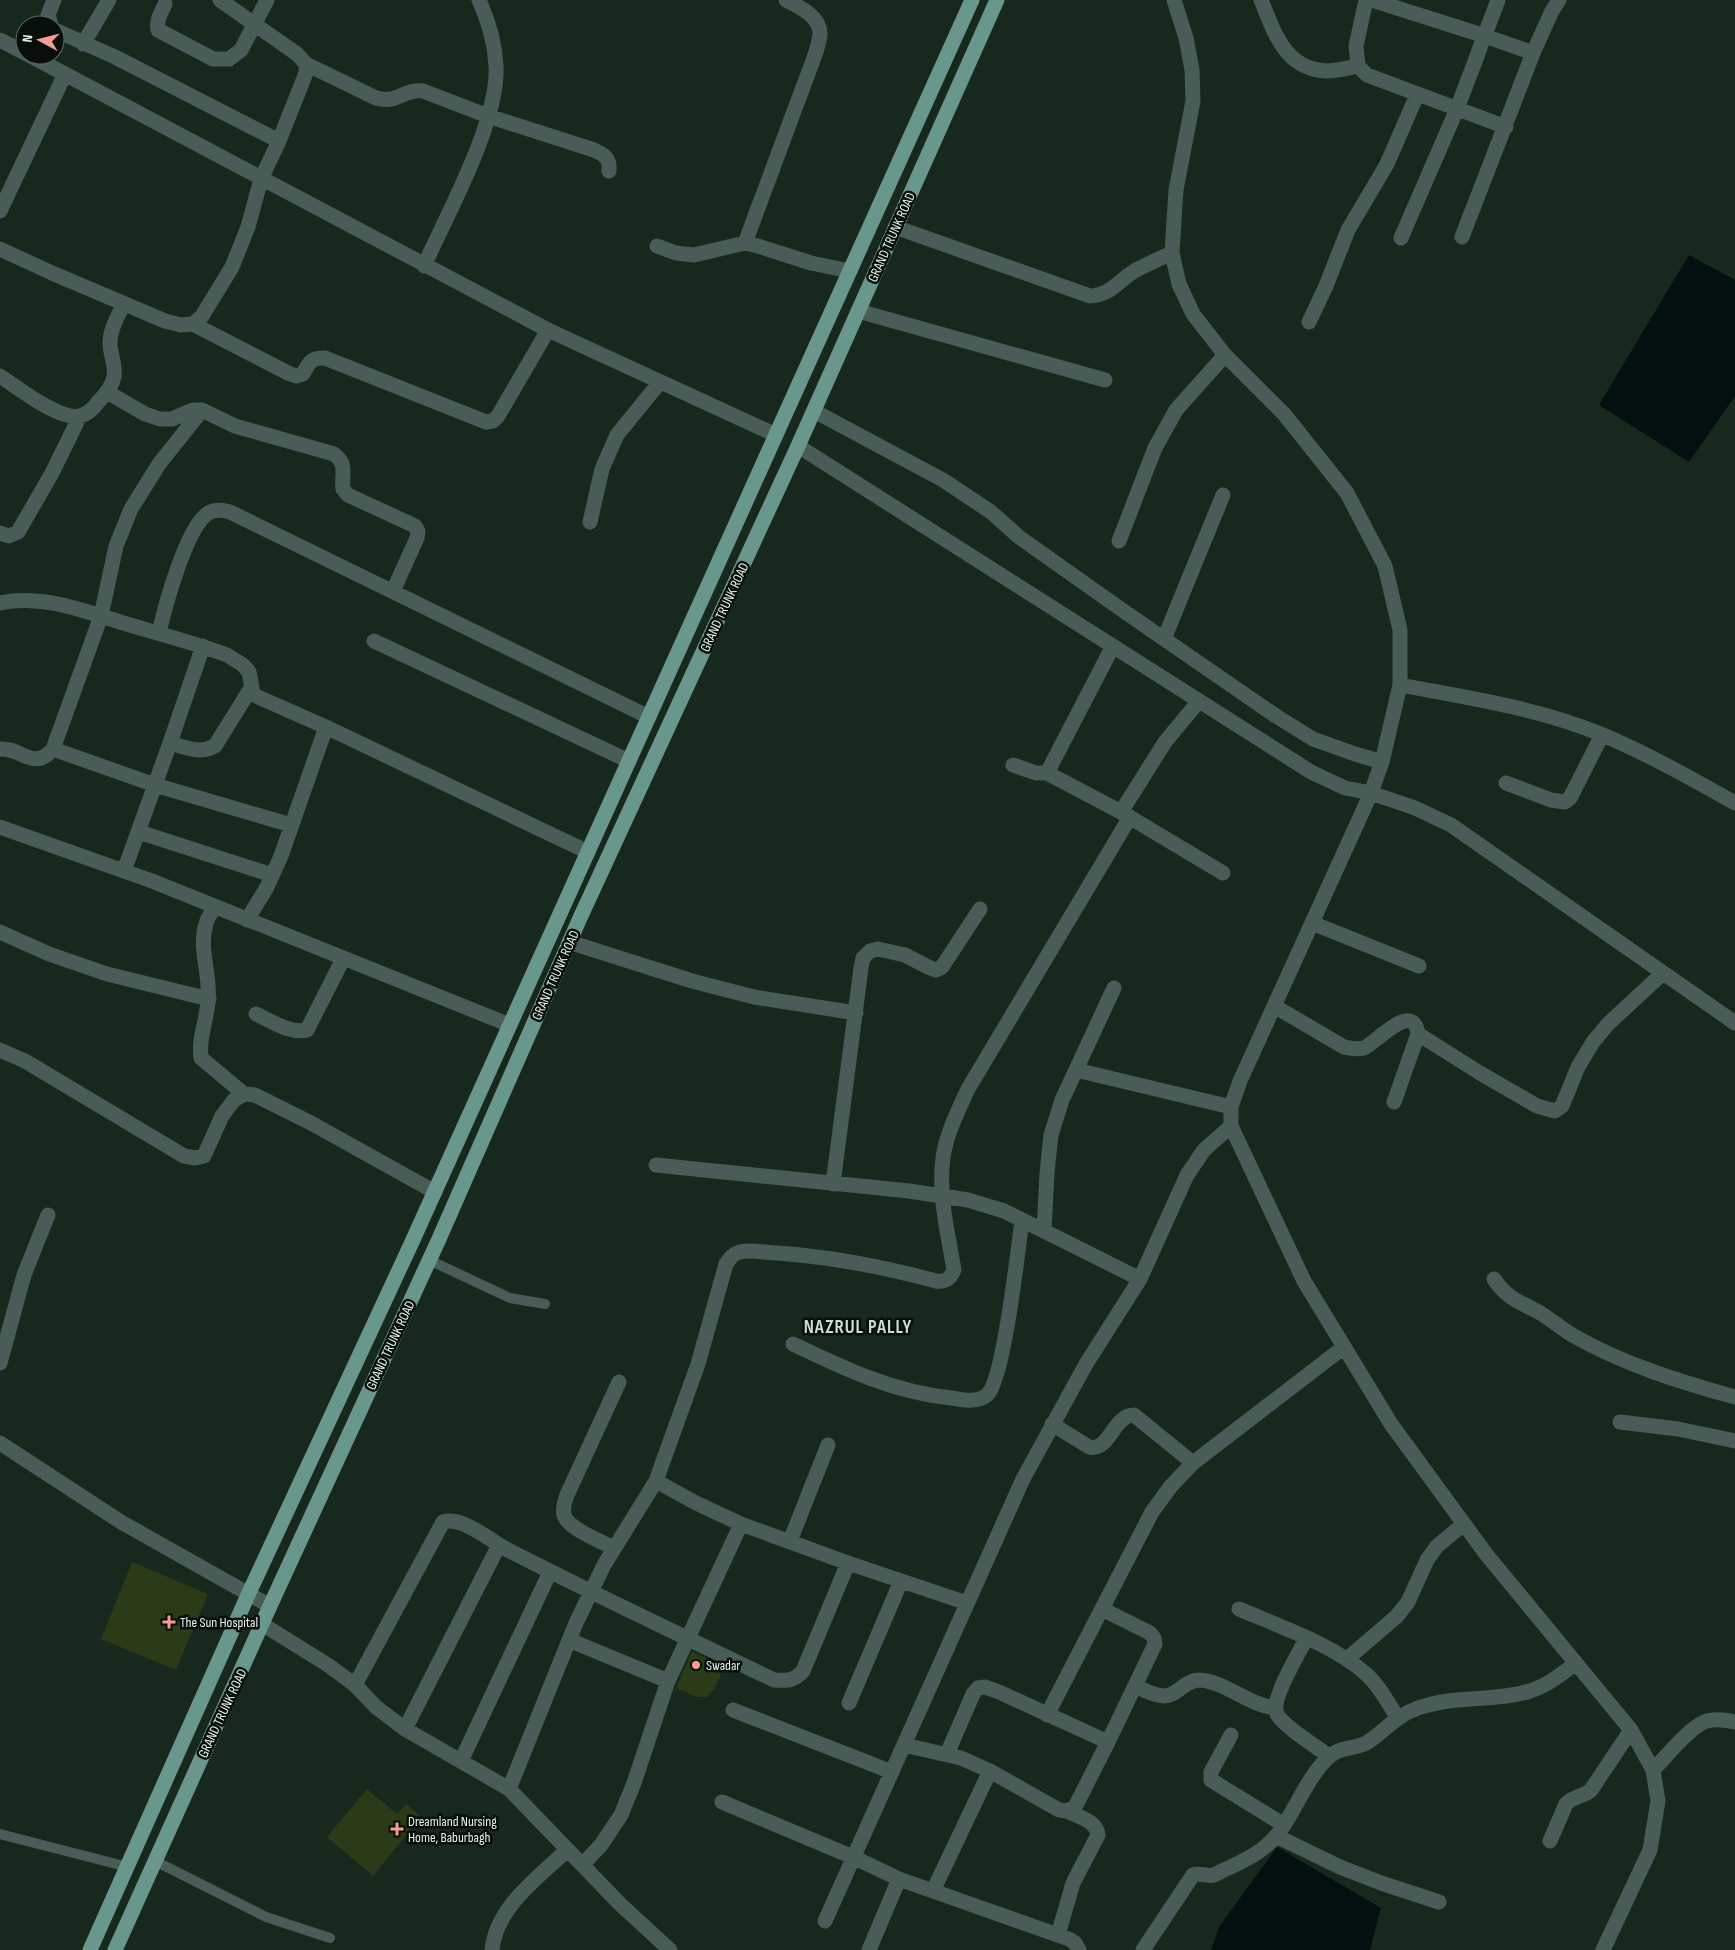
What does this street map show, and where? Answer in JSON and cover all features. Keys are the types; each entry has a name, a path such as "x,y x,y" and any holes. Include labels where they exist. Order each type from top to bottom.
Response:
{"main road":[{"name":"GRAND TRUNK ROAD","path":"90,1950 248,1595 435,1192 972,0"},
{"name":"GRAND TRUNK ROAD","path":"115,1950 429,1260 569,942 814,411 997,0"}],"street":[{"path":"48,15 54,0"},
{"path":"83,44 109,0"},
{"path":"220,0 297,54 306,64 376,98 387,101 413,90 423,91 488,116 594,150 606,156 610,164 609,171"},
{"path":"163,1 158,18 158,30 213,59 228,59 240,50 255,26 267,0"},
{"path":"424,266 483,133 494,96 496,67 492,39 479,0"},
{"path":"745,243 815,55 820,34 816,21 803,9 786,0"},
{"path":"1174,0 1186,38 1191,62 1193,101 1176,190 1172,252 1179,284 1193,314 1225,355 1284,414 1347,493 1386,566 1400,630 1400,685 1382,762 1371,794 1240,1081 1231,1108 1231,1126 1304,1281 1391,1424 1486,1554 1631,1730 1653,1770 1658,1801 1650,1850 1603,1950"},
{"path":"1261,0 1286,52 1299,64 1315,70 1330,71 1358,66"},
{"path":"1366,0 1356,46 1358,66 1367,75 1506,127"},
{"path":"1372,0 1533,53"},
{"path":"1402,238 1457,109 1498,0"},
{"path":"1462,237 1533,53 1559,0"},
{"path":"65,35 115,58 275,149"},
{"path":"0,40 15,48"},
{"path":"193,324 202,316 232,267 248,228 260,179 303,84 306,64"},
{"path":"48,65 424,266 548,330 776,435"},
{"path":"0,211 65,74"},
{"path":"1309,322 1326,286 1348,230 1387,164 1417,95"},
{"path":"895,227 1090,296 1100,296 1108,292 1135,271 1172,252"},
{"path":"657,246 676,253 694,255 745,243 811,263 850,271"},
{"path":"0,249 166,321 181,325 193,324 288,374 296,376 303,374 310,362 316,358 325,358 486,422 493,421 498,416 548,330"},
{"path":"0,376 54,411 68,416 80,416 92,409 107,392 114,377 114,363 110,343 111,333 124,304"},
{"path":"858,311 1106,380"},
{"path":"1119,541 1155,448 1176,410 1225,355"},
{"path":"590,522 602,469 617,435 660,382"},
{"path":"107,392 145,414 160,419 172,419 193,410 202,410 235,426 334,454 341,459 343,489 348,496 415,526 418,531 417,538 393,591"},
{"path":"0,749 8,749 30,758 39,759 46,758 53,749 101,616 116,546 130,509 159,464 202,410"},
{"path":"814,411 943,480 991,512 1019,537 1164,639 1276,716 1313,739 1382,762"},
{"path":"0,533 8,536 18,532 56,466 80,416"},
{"path":"798,446 1311,772 1345,788 1415,808 1450,826 1735,1023"},
{"path":"1164,639 1223,495"},
{"path":"159,633 168,594 197,526 208,513 218,510 230,512 242,516 649,717"},
{"path":"0,604 10,601 49,602 203,646 227,655 244,665 248,672 253,693 258,697 326,727 588,852"},
{"path":"374,641 629,762"},
{"path":"124,871 203,646"},
{"path":"1047,773 1113,646"},
{"path":"1400,685 1489,702 1553,718 1602,735 1668,767 1735,803"},
{"path":"170,743 199,751 205,751 216,746 251,688"},
{"path":"509,1790 569,1640 591,1593 614,1548 656,1480 698,1364 726,1264 731,1256 741,1252 814,1256 864,1264 936,1281 945,1282 951,1277 954,1270 941,1195 943,1157 953,1122 968,1089 1165,742 1199,701"},
{"path":"247,920 272,875 326,727"},
{"path":"1506,783 1551,800 1565,802 1570,798 1602,735"},
{"path":"53,749 155,785 291,825"},
{"path":"1013,765 1036,773 1047,773 1125,815 1222,873"},
{"path":"0,827 124,871 510,1025"},
{"path":"139,832 272,875"},
{"path":"215,907 206,922 203,936 209,999 205,1028 199,1046 201,1058 244,1094 255,1095 303,1119 435,1192"},
{"path":"833,1184 861,968 864,958 870,951 878,949 890,950 936,970 942,967 980,909"},
{"path":"1312,923 1419,966"},
{"path":"0,932 49,954 107,974 209,999"},
{"path":"569,942 692,981 754,997 856,1013"},
{"path":"256,1014 291,1030 300,1032 307,1030 343,959"},
{"path":"1418,1034 1537,1106 1555,1111 1562,1106 1578,1067 1593,1042 1608,1024 1663,973"},
{"path":"1044,1231 1051,1135 1062,1100 1114,988"},
{"path":"1274,1006 1344,1047 1354,1049 1364,1048 1396,1024 1405,1021 1413,1023 1417,1027 1418,1034 1394,1102"},
{"path":"0,1050 25,1061 184,1156 195,1158 204,1156 222,1116 234,1100 244,1094"},
{"path":"1076,1070 1231,1108"},
{"path":"825,1921 1023,1480 1086,1364 1140,1279 1187,1174 1204,1150 1231,1126"},
{"path":"656,1165 941,1195 1004,1212 1140,1279"},
{"path":"0,1363 24,1275 48,1215"},
{"path":"793,1344 855,1374 925,1396 975,1401 988,1394 995,1381 1002,1359 1022,1220"},
{"path":"1494,1279 1502,1291 1515,1301 1542,1315 1573,1336 1608,1354 1735,1398"},
{"path":"1048,1715 1152,1512 1171,1486 1193,1464 1344,1347"},
{"path":"614,1548 570,1525 564,1516 564,1507 567,1495 620,1382"},
{"path":"1052,1424 1089,1447 1094,1448 1100,1446 1105,1441 1122,1419 1128,1415 1134,1415 1193,1464"},
{"path":"1620,1422 1678,1429 1735,1441"},
{"path":"0,1443 121,1522 270,1606"},
{"path":"790,1541 828,1445"},
{"path":"656,1480 696,1503 741,1524 848,1563 968,1603"},
{"path":"355,1685 443,1522 450,1520 465,1524 499,1545 591,1593 774,1680 787,1681 796,1679 803,1671 848,1563"},
{"path":"582,1865 601,1845 621,1815 634,1783 668,1681 686,1638 741,1524"},
{"path":"1347,1659 1397,1616 1408,1602 1427,1560 1438,1546 1464,1524"},
{"path":"405,1729 499,1545"},
{"path":"461,1761 550,1572"},
{"path":"849,1703 901,1581"},
{"path":"1067,1811 1075,1807 1081,1798 1155,1644 1154,1638 1150,1633 1102,1609"},
{"path":"1239,1609 1347,1659 1367,1674 1397,1717"},
{"path":"262,1624 355,1685 376,1707 405,1729 509,1790 620,1904 670,1950"},
{"path":"1306,1639 1277,1700 1277,1715 1285,1724 1329,1756"},
{"path":"569,1640 668,1681"},
{"path":"1142,1950 1193,1875 1197,1873 1214,1876 1261,1852 1280,1831 1319,1767 1329,1756 1348,1747 1366,1743 1397,1717 1418,1708 1443,1702 1509,1696 1531,1691 1549,1683 1575,1664"},
{"path":"1134,1686 1165,1696 1172,1694 1184,1684 1196,1680 1208,1682 1263,1707 1276,1708"},
{"path":"947,1754 973,1694 978,1688 985,1687 1108,1742"},
{"path":"733,1710 892,1772"},
{"path":"1653,1770 1695,1728 1705,1721 1735,1722"},
{"path":"1550,1841 1566,1804 1570,1799 1584,1796 1591,1790 1631,1730"},
{"path":"1231,1735 1211,1772 1211,1780 1280,1831 1340,1867 1439,1902"},
{"path":"904,1745 961,1758 990,1770 1059,1810 1067,1811 1093,1824 1097,1829 1098,1835 1073,1883 1058,1935"},
{"path":"933,1891 990,1770"},
{"path":"722,1802 853,1857 899,1880 1058,1935 1075,1943 1078,1950"},
{"path":"492,1950 500,1921 514,1902 567,1850"},
{"path":"869,1950 899,1880"}],"lane":[{"path":"429,1260 503,1295 546,1304"},
{"path":"0,1834 128,1866"},
{"path":"155,1861 266,1917 330,1938"}],"shaded area":[{"path":"1689,255 1735,280 1735,396 1689,462 1599,405"},
{"path":"1277,1847 1381,1908 1370,1950 1211,1950 1219,1927"}],"building":[{"path":"132,1562 208,1594 176,1670 101,1639"},
{"name":"Swadar","path":"692,1651 706,1658 721,1675 714,1689 707,1697 697,1697 676,1688"},
{"path":"367,1789 397,1814 406,1804 421,1817 373,1876 327,1837"}],"place":[{"name":"The Sun Hospital","path":"169,1622"},
{"name":"Swadar","path":"696,1665"},
{"name":"Dreamland Nursing Home, Baburbagh","path":"397,1829"}],"district":[{"name":"NAZRUL PALLY","path":"858,1326"}]}
